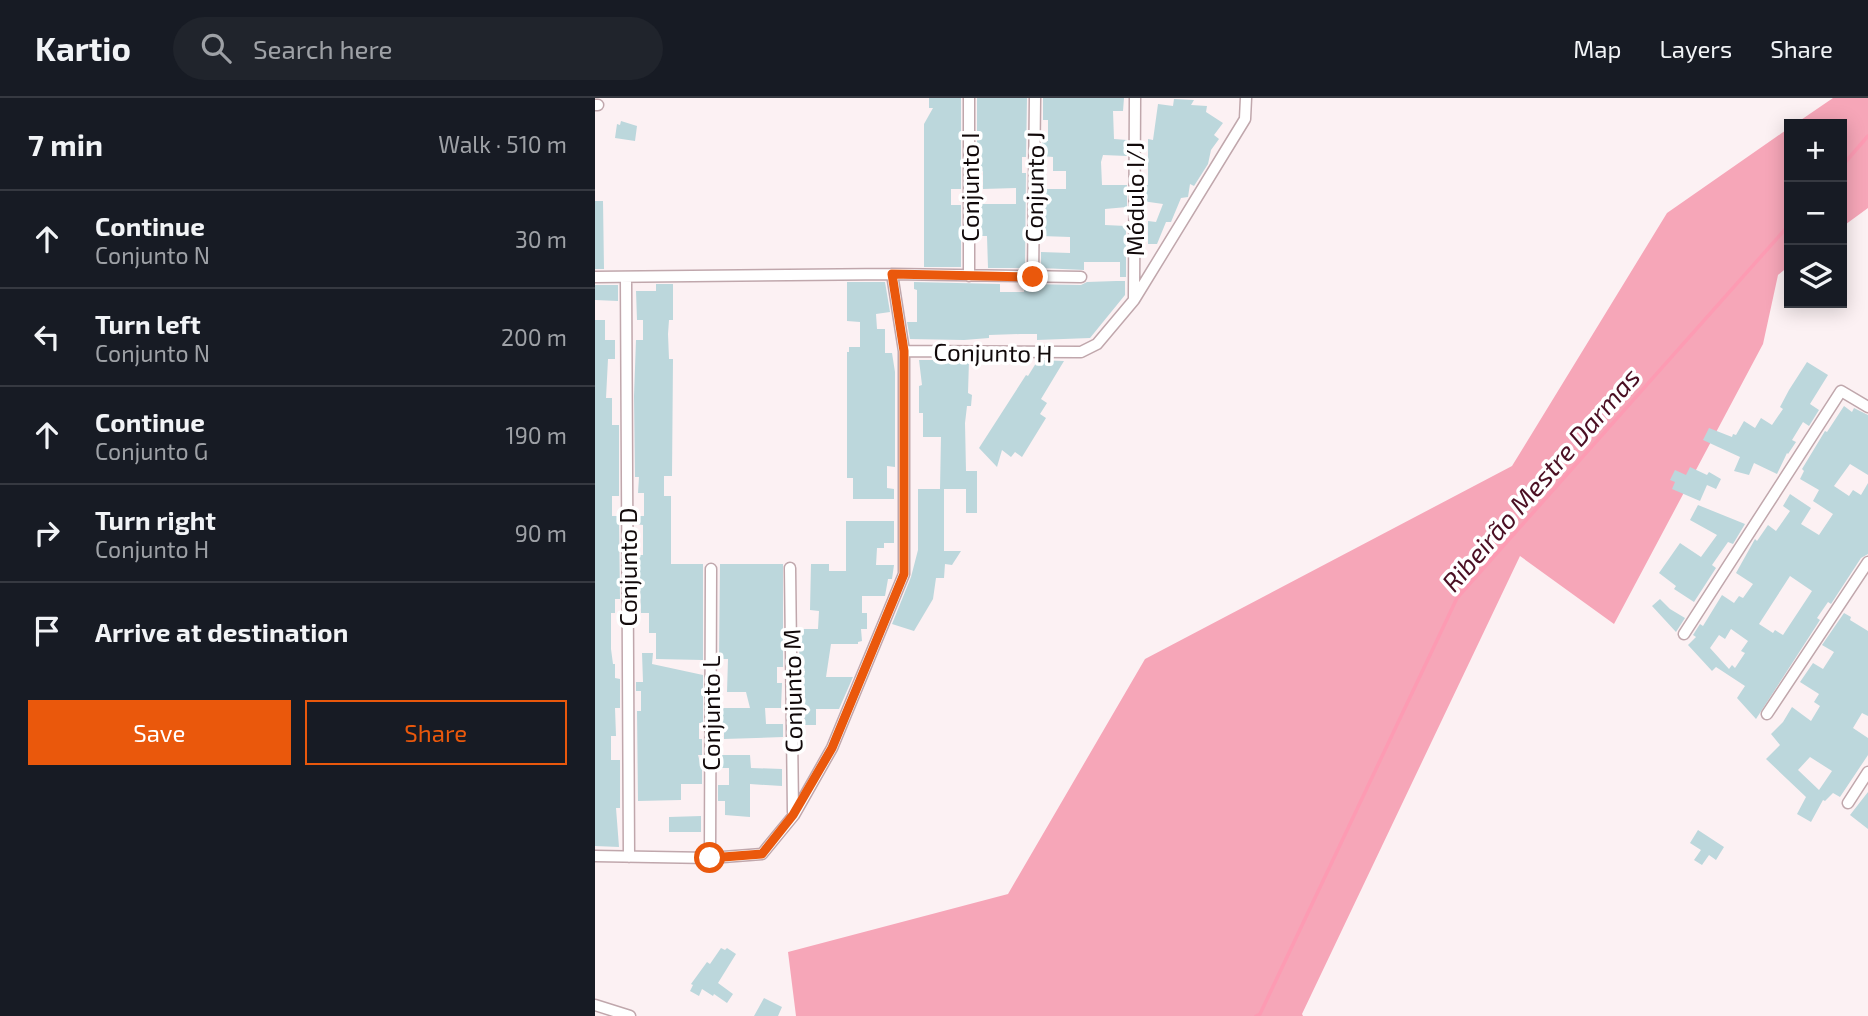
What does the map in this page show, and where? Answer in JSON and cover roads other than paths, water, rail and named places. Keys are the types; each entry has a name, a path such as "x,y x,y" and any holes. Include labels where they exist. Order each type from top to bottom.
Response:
{"street":[{"name":"Conjunto I","path":"969,98 969,275"},
{"name":"Conjunto J","path":"1033,277 1035,98"},
{"name":"Módulo I/J","path":"1134,300 1135,98"},
{"path":"1134,300 1245,119 1247,98"},
{"path":"595,856 710,858 762,854 793,815 832,748 904,574 904,351 892,274"},
{"path":"595,277 892,274 1080,277"},
{"name":"Conjunto D","path":"626,278 629,857"},
{"name":"Conjunto H","path":"904,351 1081,352 1097,344 1134,300"},
{"path":"1684,634 1841,391 1868,407"},
{"path":"1767,714 1868,562"},
{"name":"Conjunto M","path":"790,568 793,815"},
{"name":"Conjunto L","path":"710,858 711,569"},
{"path":"1848,803 1868,772"},
{"path":"595,1005 631,1016"}],"waterway":[{"name":"Ribeirão Mestre Darmas","path":"1847,160 1868,136"},
{"name":"Ribeirão Mestre Darmas","path":"1256,1016 1260,1014 1457,598 1784,231"}]}
